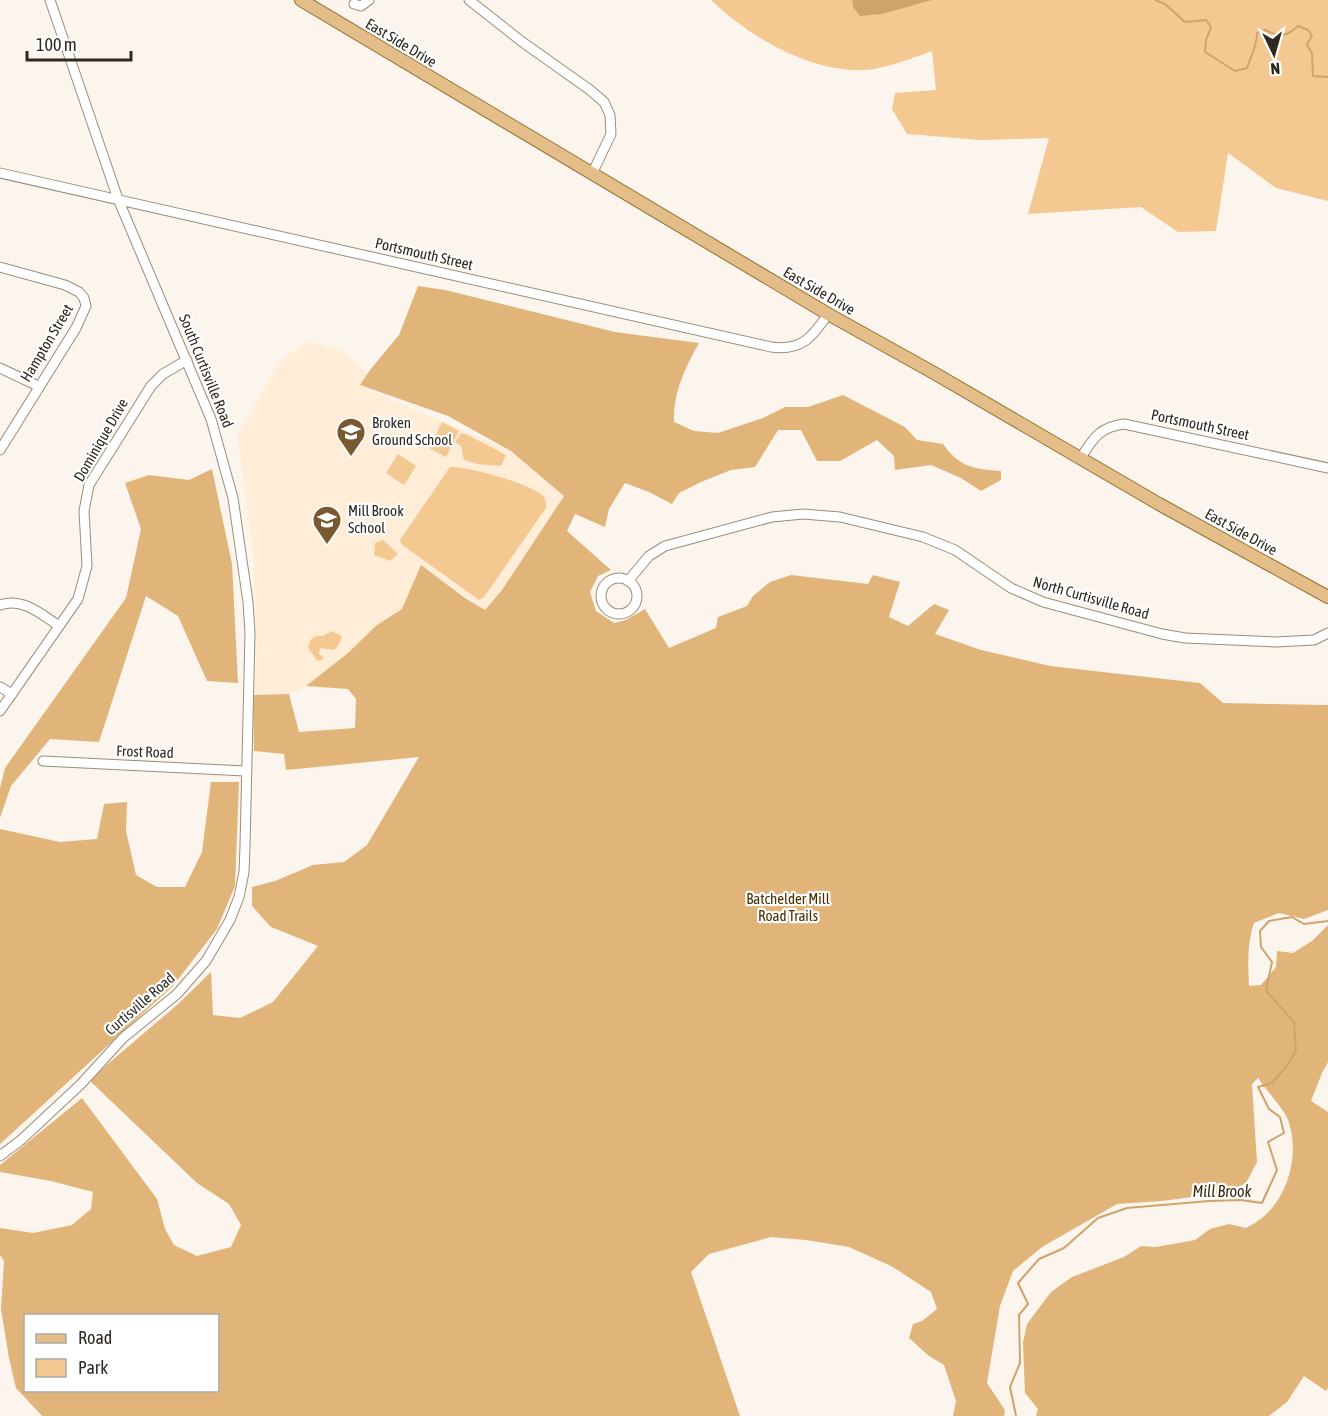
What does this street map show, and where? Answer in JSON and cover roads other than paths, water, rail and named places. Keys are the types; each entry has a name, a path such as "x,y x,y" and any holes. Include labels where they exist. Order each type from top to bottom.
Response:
{"main road":[{"name":"East Side Drive","path":"301,0 828,314 945,379 1080,459 1328,597"}],"street":[{"name":"South Curtisville Road","path":"50,0 118,199 211,419 230,483 248,602 249,682 245,771"},
{"path":"354,4 361,6 369,0"},
{"path":"469,0 604,102 610,115 610,134 592,174"},
{"name":"Portsmouth Street","path":"0,173 771,348 789,348 804,342 828,314"},
{"name":"Hampton Street","path":"0,267 65,285 79,292 86,306 84,313 0,450"},
{"name":"Dominique Drive","path":"0,711 78,599 85,577 88,554 85,503 93,477 151,386 163,374 187,360"},
{"path":"0,368 38,386"},
{"name":"Portsmouth Street","path":"1080,459 1092,439 1101,431 1124,424 1328,468"},
{"name":"North Curtisville Road","path":"628,581 649,556 670,543 787,514 819,515 840,517 933,540 968,558 1011,588 1043,603 1162,634 1185,638 1286,642 1314,640 1328,633"},
{"path":"0,605 10,602 20,603 59,626"},
{"path":"0,687 12,694"},
{"name":"Frost Road","path":"44,761 245,771"},
{"name":"Curtisville Road","path":"0,1156 21,1140 81,1084 123,1038 177,994 206,961 230,920 239,897 244,872 245,771"}],"waterway":[{"name":"Mill Brook","path":"1155,0 1165,4 1185,22 1206,20 1211,27 1206,40 1205,52 1235,71 1247,68 1255,47 1257,33 1265,30 1283,35 1298,26 1308,30 1312,35 1307,45 1312,53 1313,76 1328,77"},
{"name":"Mill Brook","path":"1016,1416 1010,1387 1020,1363 1019,1315 1028,1304 1018,1283 1039,1259 1064,1248 1098,1218 1127,1208 1209,1201 1241,1200 1262,1203 1277,1170 1268,1142 1284,1133 1280,1117 1269,1109 1258,1087 1272,1083 1296,1051 1294,1022 1266,991 1272,962 1261,947 1260,931 1269,921 1292,917 1304,924 1328,921"}],"place":[{"name":"Broken Ground School","path":"351,458"},
{"name":"Mill Brook School","path":"327,546"}],"park label":[{"name":"Batchelder Mill Road Trails","path":"788,908"}]}
